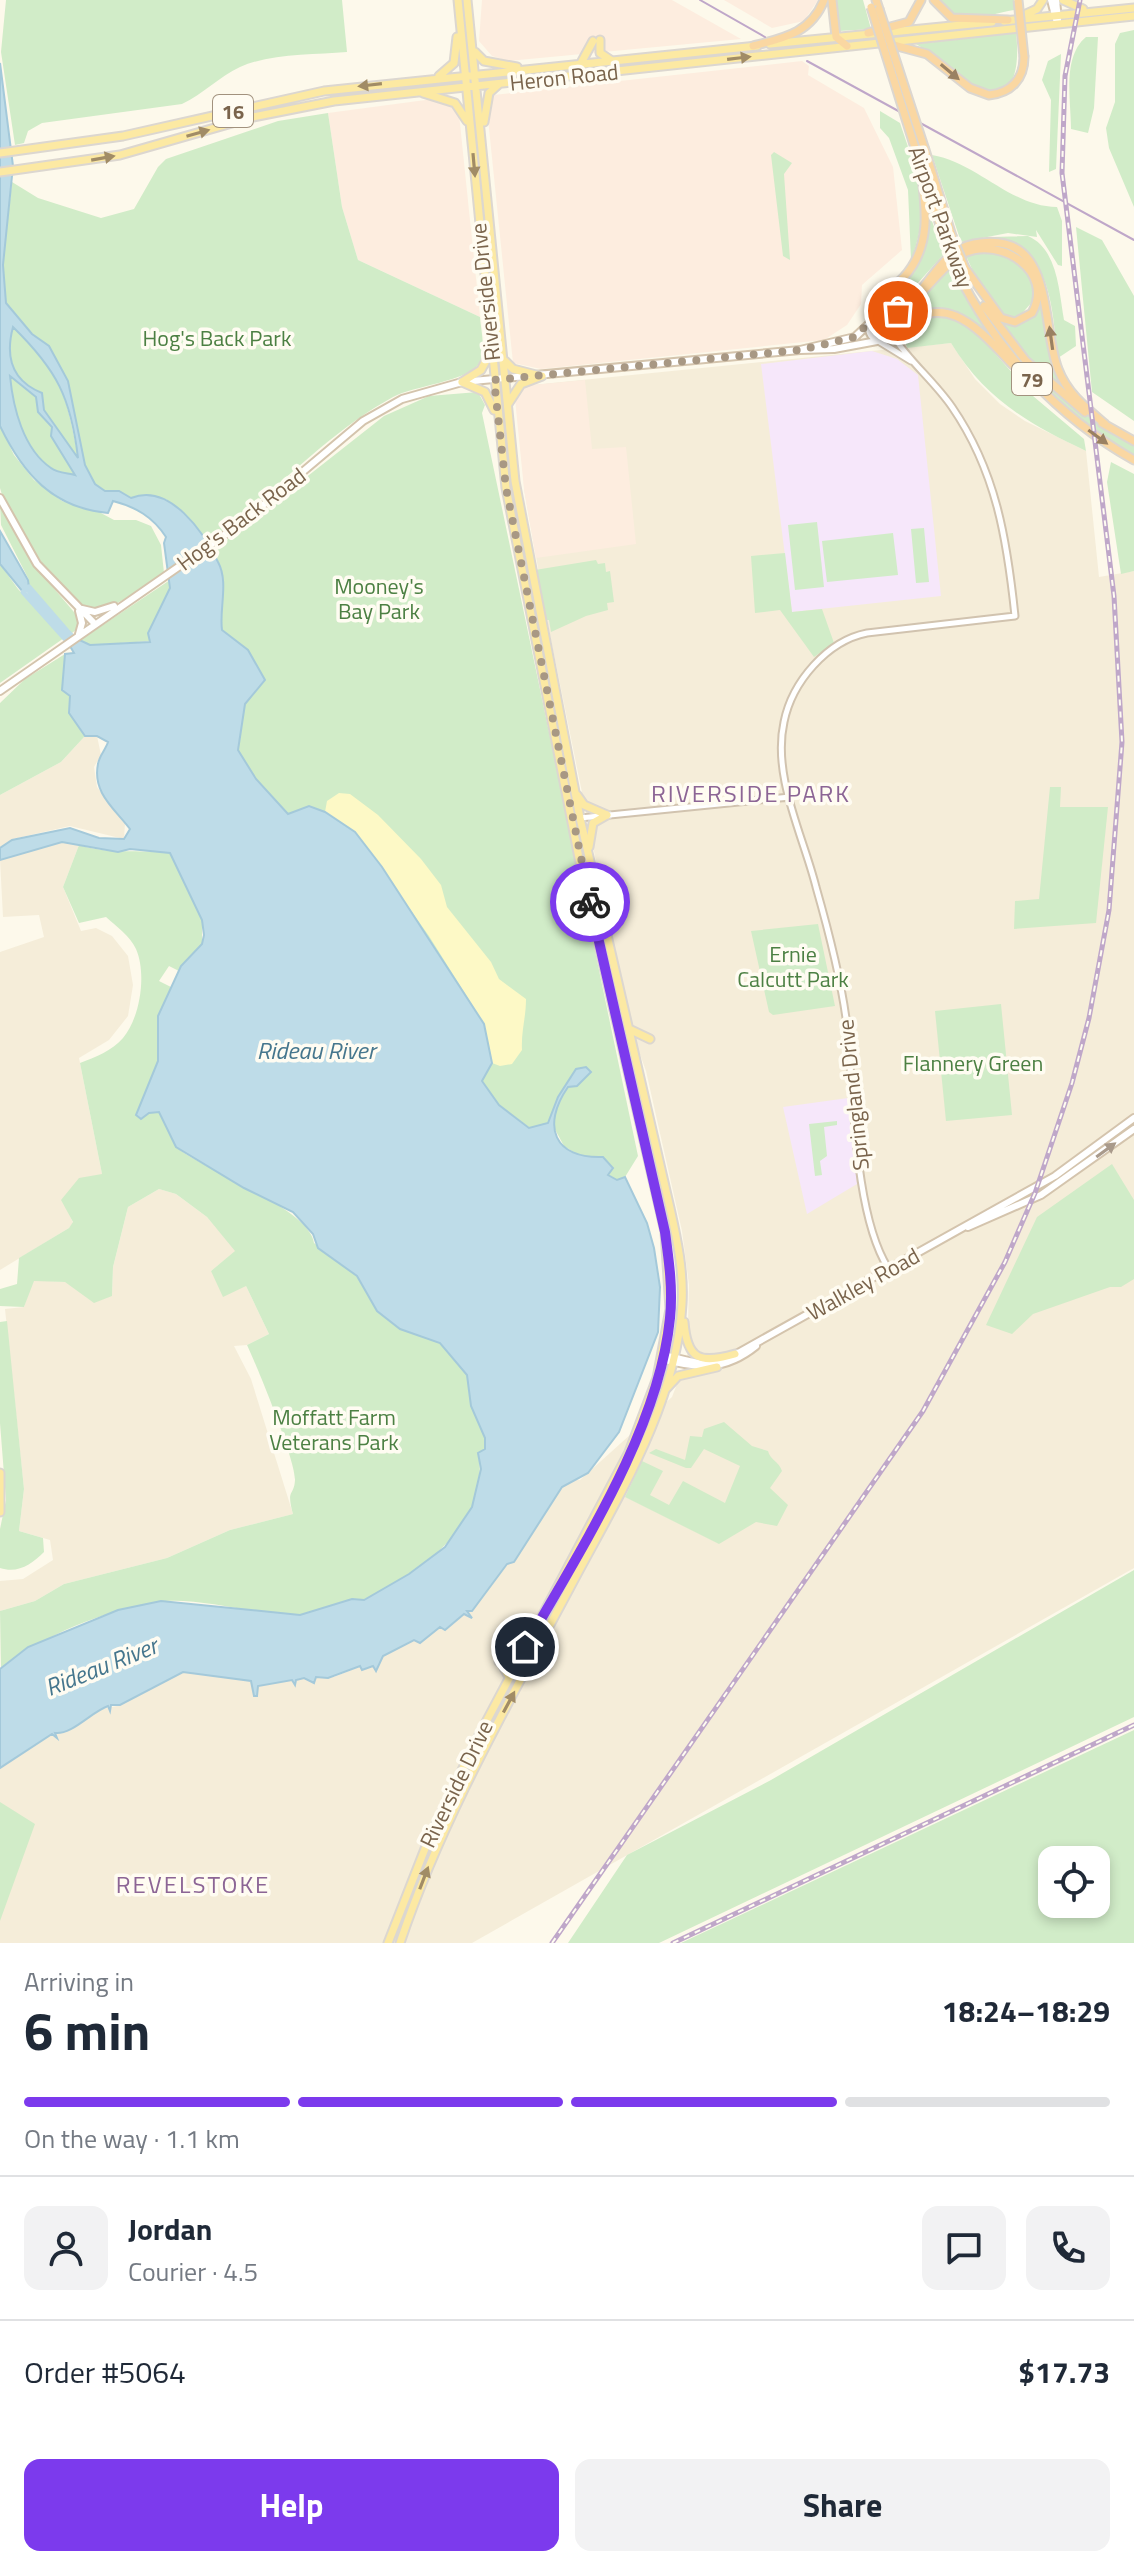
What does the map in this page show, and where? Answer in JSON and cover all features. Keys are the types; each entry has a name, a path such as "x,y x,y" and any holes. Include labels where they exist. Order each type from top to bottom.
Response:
{"highway":[{"path":"753,46 802,30 817,14 824,0"},
{"path":"832,0 836,37 847,46"},
{"path":"868,33 909,22 921,0"},
{"path":"934,0 945,13 957,19 1008,20"},
{"path":"880,42 921,51 970,88 989,95 1014,85 1022,72 1024,57 1018,0"},
{"name":"Airport Parkway","path":"875,3 949,238"},
{"name":"Airport Parkway","path":"921,151 920,162 962,270 1003,346 1062,409 1134,460"},
{"path":"870,322 877,299 905,275 922,243 927,214 920,162"},
{"path":"885,315 895,313 909,302 946,258 963,247 990,243 1016,250 1032,264 1042,284 1053,354 1062,377 1079,402 1105,424"},
{"path":"894,332 949,263 980,248 1010,254 1030,270 1037,289 1032,313 1015,322 1001,318 962,270"},
{"name":"Airport Parkway","path":"962,270 992,319 1026,361 1070,402 1134,441"},
{"path":"894,332 921,314 944,313 961,317 975,326 1062,409"}],"main road":[{"name":"Riverside Drive","path":"388,1943 428,1841 509,1677 629,1452 663,1357 671,1301 665,1232 522,569 498,421 471,129 471,86 475,75 467,0"},
{"path":"1008,20 1033,11 1043,0"},
{"path":"1054,0 1056,18"},
{"path":"1063,0 1076,8 1105,10"},
{"name":"Riverside Drive","path":"400,1943 457,1803 619,1496 662,1394 673,1360 682,1303 679,1250 588,854 576,818 575,792 515,481 482,144 471,86 465,76 458,1"},
{"path":"434,78 451,69 454,63 458,1"},
{"name":"Heron Road","path":"0,172 135,151 298,107 417,91 847,46 1134,8"},
{"name":"Heron Road","path":"0,153 140,133 306,94 434,78 1008,20 1134,16"},
{"path":"580,64 596,40 600,53 612,61"},
{"path":"472,41 476,54 484,61 536,68"},
{"path":"591,74 602,67 661,56"},
{"path":"482,144 489,93 500,83"},
{"path":"417,91 455,103 471,129"},
{"path":"885,315 894,332 878,341 834,349 800,350 855,337 870,322 885,315"},
{"path":"870,322 870,333 878,341"},
{"path":"462,382 474,376 487,361 491,344"},
{"name":"Hog's Back Road","path":"0,691 276,497 363,421 411,396 462,382 800,350"},
{"path":"503,355 513,369 542,376"},
{"path":"507,406 515,388 542,376"},
{"path":"462,382 485,392 498,421"},
{"path":"0,498 33,557 94,623"},
{"path":"522,569 532,567"},
{"path":"79,608 97,612 132,598"},
{"path":"79,608 82,621 79,634"},
{"path":"575,792 584,805 607,815"},
{"path":"588,854 593,823 607,815"},
{"path":"629,1029 650,1039 635,1052"},
{"name":"Walkley Road","path":"663,1357 696,1368 717,1367 1055,1176 1134,1118"},
{"name":"Walkley Road","path":"965,1228 980,1225 1041,1195 1134,1129"},
{"path":"682,1303 686,1342 693,1354 708,1359 735,1354"},
{"name":"Walkley Road","path":"673,1360 706,1364 761,1341"},
{"path":"662,1394 678,1376 717,1367"},
{"path":"0,1473 0,1512"},
{"path":"509,1677 501,1664 525,1647"}],"street":[{"path":"894,332 912,361"},
{"path":"878,341 912,361"},
{"name":"Springland Drive","path":"888,1268 867,1220 845,1014 781,752 787,709 806,677 834,646 867,633 1015,616 1004,524 986,467 952,406 912,361"},
{"path":"576,818 790,797"}],"shaded area":[{"path":"482,0 672,0 741,39 508,61 492,56 479,41"},
{"path":"724,0 818,0 804,21 772,28"},
{"path":"802,61 809,66 808,75 864,108 893,167 902,250 862,285 861,304 847,325 824,340 541,369 513,363 487,109 493,95"},
{"path":"433,99 450,103 459,114 480,317 358,260 342,207 328,113"},
{"path":"951,343 975,379 1000,404 1025,421 1086,451 1099,577 1134,571 1134,1568 472,1943 0,1943 0,1768 39,1741 52,1734 56,1738 54,1733 63,1733 97,1710 117,1706 183,1672 251,1681 257,1696 257,1686 293,1679 295,1685 295,1679 304,1678 313,1683 316,1677 334,1677 361,1666 373,1666 375,1670 382,1656 415,1640 424,1640 441,1626 444,1630 464,1613 470,1618 467,1612 484,1596 562,1486 569,1480 580,1480 672,1397 687,1358 689,1285 682,1231 646,1071 629,1024 549,630 524,489 522,386"},
{"path":"872,351 897,359 918,375 941,596 792,612 761,364"},
{"path":"585,380 592,449 626,447 636,544 536,558 524,489 515,399 522,386"},
{"path":"85,736 97,736 101,755 94,767 97,787 125,823 124,839 70,826 13,839 0,848 0,795 61,762"},
{"path":"62,842 79,845 63,887 81,931 96,928 112,936 128,956 133,985 128,1016 109,1040 79,1058 102,1174 68,1211 73,1223 69,1228 0,1270 0,952 44,937 39,915 3,917 0,860"},
{"path":"848,1098 857,1184 807,1214 783,1107"},
{"path":"159,1189 176,1194 207,1217 236,1251 211,1271 246,1286 269,1334 247,1345 234,1346 251,1379 293,1514 230,1530 167,1558 64,1584 35,1601 0,1611 0,1581 23,1579 53,1560 50,1540 19,1531 24,1489 5,1309 24,1307 33,1280 65,1282 112,1296 113,1267 128,1207"}],"green space":[{"path":"6,0 342,0 347,52 252,62 232,71 182,104 42,123 28,131 24,143 15,145 1,52"},
{"path":"835,0 863,0 871,29 839,31"},
{"path":"937,0 1014,0 1014,10 984,17 966,17 957,15"},
{"path":"1134,30 1134,207 1109,148 1106,128 1115,102 1115,44 1120,33"},
{"path":"1016,33 1016,66 1009,86 1001,91 977,88 916,44"},
{"path":"1086,37 1098,37 1094,108 1088,133 1071,129 1069,92 1074,56"},
{"path":"1061,54 1056,169 1049,172 1051,100 1042,80 1048,61"},
{"path":"880,111 900,123 920,190 921,223 911,260 908,190 889,138 880,128"},
{"name":"Hog's Back Park","path":"328,113 342,207 358,260 480,317 483,342 481,360 472,371 402,393 368,412 321,447 209,541 166,499 131,498 119,491 105,491 95,484 85,465 68,381 49,346 32,334 6,303 3,265 12,182 38,198 101,218 134,209 158,167 166,159 278,121"},
{"path":"774,152 792,163 784,174 790,260 783,256 771,155"},
{"path":"932,155 964,166 1025,200 1057,207 1062,221 1062,266 1058,265 1036,230 1037,237 1008,233 961,242"},
{"path":"929,213 944,254 898,305 876,306 908,276"},
{"path":"1076,227 1102,240 1134,296 1134,421 1092,392"},
{"path":"1028,236 1046,251 1055,272 1064,320 1075,326 1076,346 1058,358 1046,285 1029,255 1015,245 996,240 965,243 993,237"},
{"path":"986,252 1014,262 1027,274 1033,291 1032,302 1019,317 1002,316 979,284 966,256"},
{"path":"950,268 988,334 956,314 939,311 917,313 914,309"},
{"path":"1039,287 1062,384 1067,393 1034,365 999,322 1020,323 1032,316"},
{"path":"933,316 951,318 975,331 1033,396 1084,439 1086,451 1010,408 978,380 951,343 907,348 904,337 910,322"},
{"path":"13,327 43,359 60,387 79,461 44,410 42,393 24,382 13,367 10,348"},
{"path":"1019,358 1067,403 1134,446 1134,457 1061,404"},
{"path":"10,375 36,397 38,413 52,427 76,475 51,469 33,450 17,413"},
{"name":"Mooney's Bay Park","path":"478,392 485,405 482,413 638,1156 625,1177 617,1180 608,1175 605,1162 592,1158 586,1160 564,1146 551,1122 530,1128 499,1105 482,1081 488,1066 484,1024 382,867 355,832 288,814 256,779 238,750 248,650 222,630 222,580 210,553 384,416 429,396"},
{"path":"0,426 14,455 34,480 62,501 114,520 136,520 151,526 161,545 164,573 107,608 86,607 72,597 56,581 26,540 5,501 0,488"},
{"path":"1111,462 1134,474 1134,571 1121,574 1107,482"},
{"path":"0,504 35,566 79,618 78,628 71,634 27,585 29,580 1,525"},
{"path":"817,522 824,587 795,590 788,525"},
{"path":"924,528 929,582 916,583 911,529"},
{"path":"893,533 898,575 827,582 822,541"},
{"path":"785,553 792,612 822,609 834,643 814,657 780,610 755,613 751,556"},
{"path":"596,560 598,564 605,563 606,572 610,571 614,602 607,603 608,610 551,632 549,620 545,620 535,570"},
{"path":"0,564 18,589 64,638 0,683"},
{"path":"170,580 169,591 148,633 151,641 90,645 79,641"},
{"path":"65,654 62,690 70,696 69,713 85,736 61,762 0,795 0,703 25,679"},
{"path":"1050,787 1061,787 1060,807 1108,807 1096,923 1014,929 1015,901 1039,899"},
{"name":"Moffatt Farm Veterans Park","path":"79,845 102,850 170,853 202,920 202,944 179,971 169,966 159,981 171,987 158,1016 158,1061 148,1113 159,1112 180,1150 257,1192 295,1217 308,1230 314,1243 357,1276 377,1311 400,1329 440,1343 467,1375 471,1406 485,1437 485,1449 478,1454 479,1478 474,1501 448,1542 409,1574 367,1598 297,1615 173,1601 136,1606 95,1618 55,1635 1,1668 0,1611 35,1601 64,1584 167,1558 230,1530 293,1514 290,1496 295,1480 294,1470 247,1345 269,1334 246,1286 223,1297 211,1271 235,1251 207,1217 176,1194 159,1189 128,1207 113,1267 112,1296 94,1303 65,1282 34,1281 24,1307 0,1306 0,1289 17,1284 19,1258 69,1228 73,1222 61,1200 79,1178 102,1174 80,1063 119,1043 134,1019 140,995 141,971 133,944 106,917 79,923 63,887"},
{"name":"Ernie Calcutt Park","path":"818,924 835,1006 773,1015 769,1012 751,931"},
{"name":"Flannery Green","path":"1001,1004 1012,1115 946,1121 935,1011"},
{"path":"837,1121 837,1125 824,1127 827,1156 820,1161 822,1175 815,1176 809,1124"},
{"path":"1112,1164 1134,1200 1134,1279 1121,1287 1110,1287 1033,1314 1012,1334 986,1325 1037,1217"},
{"path":"7,1321 24,1489 19,1531 43,1538 44,1552 30,1564 13,1570 0,1568 0,1529 6,1500 0,1423 0,1322"},
{"path":"724,1422 752,1446 768,1451 781,1468 770,1488 788,1505 777,1526 756,1522 719,1544 625,1497 642,1461 663,1471 650,1495 669,1505 683,1481 725,1503 740,1466 704,1449 691,1468 649,1453 656,1449 685,1460 690,1436 702,1437 704,1429"},
{"path":"1134,1570 1134,1717 659,1943 568,1943 627,1855 771,1780"},
{"path":"1134,1730 1134,1943 681,1943"},
{"path":"0,1802 35,1824 0,1921"}],"sand":[{"path":"339,793 350,794 378,815 421,859 441,885 447,907 491,962 499,979 526,999 522,1050 512,1064 500,1066 492,1063 484,1024 429,936 355,832 325,812 327,801"}],"water":[{"name":"Rideau River","path":"0,63 13,166 3,265 6,303 32,334 49,346 68,381 85,465 95,484 105,491 119,491 131,498 145,495 159,497 172,504 195,525 218,562 223,578 222,630 248,650 265,680 245,704 238,750 256,779 288,814 309,806 325,812 355,832 382,867 484,1024 492,1063 482,1081 499,1105 529,1128 548,1123 558,1097 576,1069 586,1067 591,1072 577,1086 568,1087 560,1101 554,1127 557,1137 563,1146 573,1152 603,1157 613,1168 608,1175 617,1180 625,1177 647,1223 660,1287 658,1332 619,1432 588,1473 562,1487 514,1562 507,1564 472,1611 467,1611 472,1618 464,1614 445,1630 440,1627 420,1643 414,1640 383,1656 376,1671 373,1666 362,1670 360,1666 328,1678 316,1677 314,1683 304,1678 296,1680 295,1685 292,1680 258,1686 257,1696 254,1696 251,1681 183,1672 120,1705 111,1705 110,1711 108,1706 75,1727 55,1733 57,1738 52,1734 0,1768 0,1669 28,1647 118,1610 161,1601 300,1615 352,1599 364,1600 409,1574 445,1547 472,1507 481,1469 478,1453 485,1449 485,1438 471,1406 467,1375 440,1343 400,1329 377,1311 357,1276 318,1248 313,1234 293,1212 244,1188 176,1147 159,1112 149,1113 141,1119 136,1115 158,1061 158,1016 181,966 202,944 204,935 202,920 170,853 130,849 118,852 62,842 0,860 0,848 12,840 70,828 99,838 124,839 130,829 106,800 98,784 99,761 108,742 97,736 85,736 69,713 70,696 62,690 65,654 74,653 67,641 73,637 90,645 150,642 148,633 170,588 164,543 166,537 150,518 113,501 108,513 89,510 56,496 30,473 0,426","holes":["13,327 41,357 59,386 71,418 78,458 44,410 42,393 24,382 13,367 10,348","10,376 36,397 38,412 52,427 51,436 75,475 53,470 33,450 17,414"]},
{"path":"0,531 28,580 29,587 23,592 0,564"}],"waterway":[{"path":"23,584 73,643"},
{"path":"29,587 67,631 73,637 67,641 23,592 29,587"}],"tram line":[{"path":"700,0 765,37"},
{"path":"807,61 1134,240"}],"railway":[{"path":"552,1943 923,1411 1005,1262 1035,1193 1072,1083 1089,1018 1109,910 1122,742 1114,596 1062,173 1065,76 1080,0"},
{"path":"673,1943 1134,1725"}],"way so far":[{"path":"590,902 506,488 494,380 800,350 855,337 874,317 898,311"}],"district":[{"name":"RIVERSIDE PARK","path":"751,793"},
{"name":"REVELSTOKE","path":"193,1884"}],"route":[{"path":"525,1647 610,1491 641,1425 657,1378 670,1316 670,1275 665,1232 590,902"}]}
